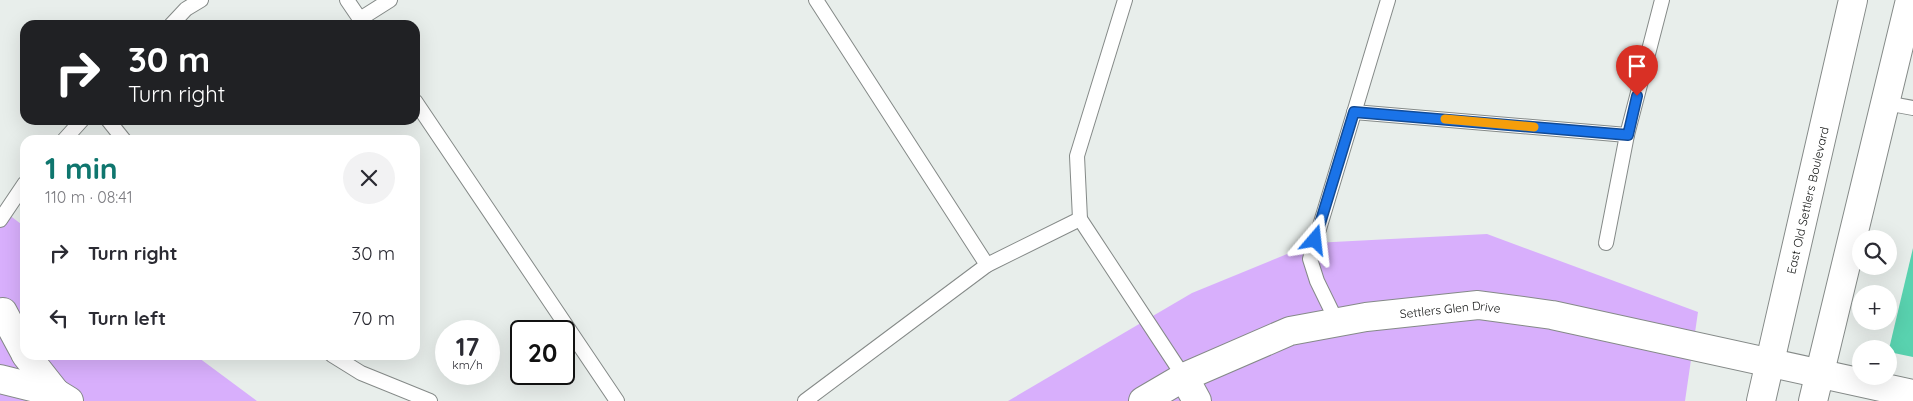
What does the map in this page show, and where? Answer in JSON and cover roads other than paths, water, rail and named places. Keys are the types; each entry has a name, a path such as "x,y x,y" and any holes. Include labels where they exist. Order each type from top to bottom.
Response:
{"street":[{"name":"East Old Settlers Boulevard","path":"1761,401 1853,0"},
{"path":"1814,401 1910,0"},
{"name":"Settlers Glen Drive","path":"1143,401 1184,378 1290,331 1366,317 1478,305 1552,315 1820,374"},
{"path":"1,317 20,345"},
{"path":"31,360 62,397"},
{"path":"1820,374 1913,394"},
{"path":"1184,378 1197,401"},
{"path":"0,380 62,397"}],"lane":[{"path":"176,20 186,9 201,0"},
{"path":"347,0 361,20"},
{"path":"365,20 390,0"},
{"path":"816,0 987,265"},
{"path":"1125,0 1077,156 1080,219 1184,378"},
{"path":"1337,322 1317,281 1310,258 1388,0"},
{"path":"1606,243 1628,135 1662,0"},
{"path":"1886,103 1913,108"},
{"path":"420,108 617,401"},
{"path":"1354,112 1628,135"},
{"path":"68,135 78,125"},
{"path":"112,125 120,135"},
{"path":"0,220 20,190"},
{"path":"805,401 987,265 1080,219"},
{"path":"340,360 361,373 430,401"}]}
